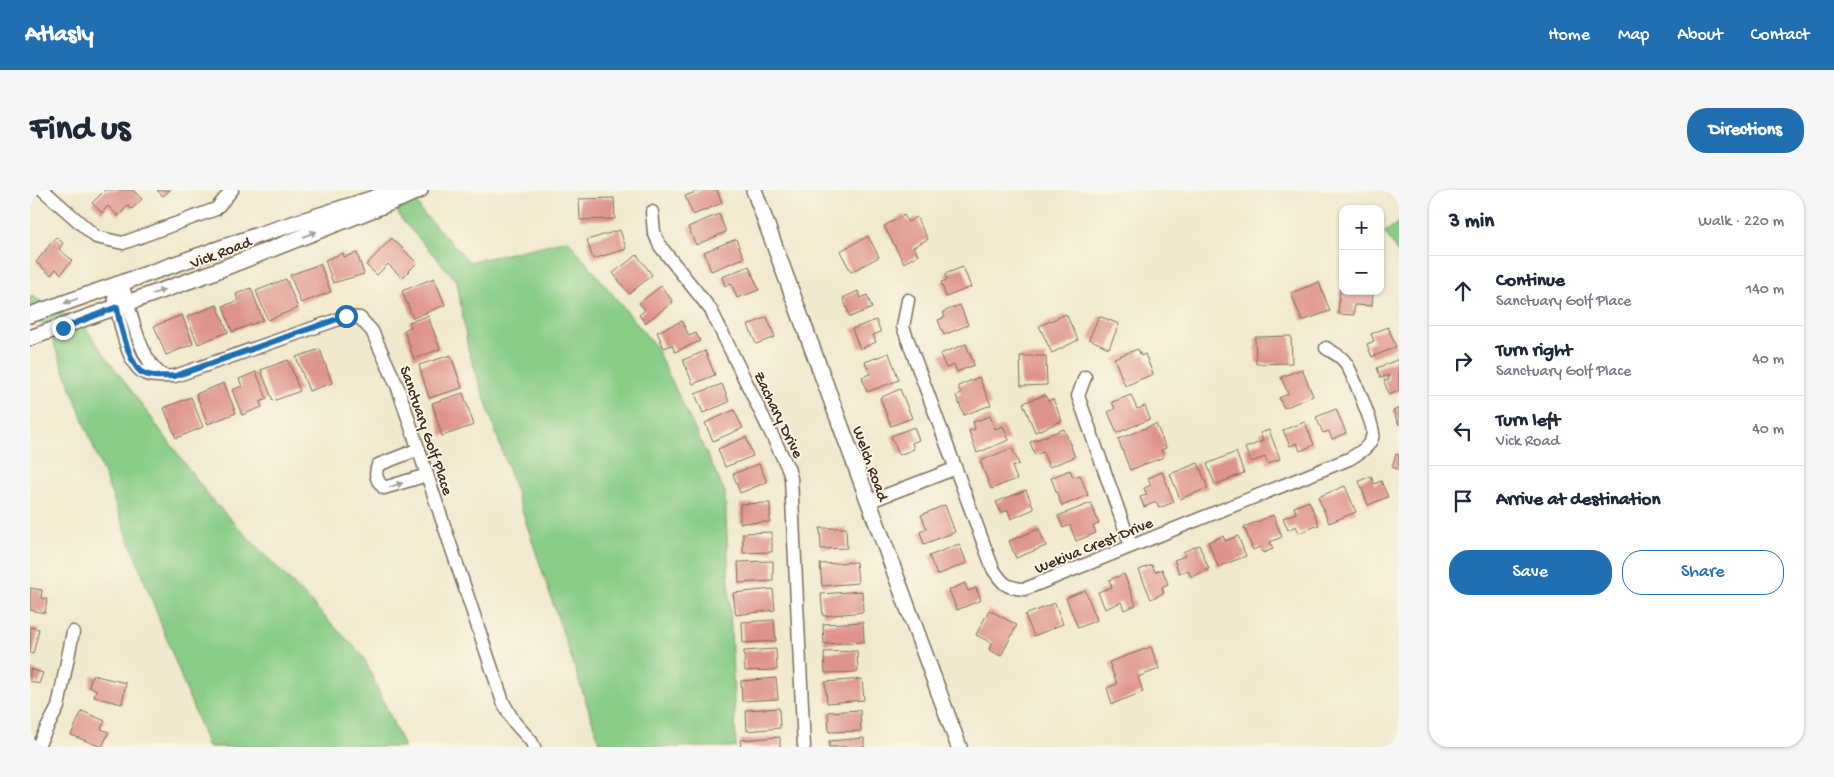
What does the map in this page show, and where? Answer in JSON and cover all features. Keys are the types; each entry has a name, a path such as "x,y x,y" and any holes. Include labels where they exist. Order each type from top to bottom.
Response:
{"street":[{"path":"43,190 96,237 123,243 216,209 232,190"},
{"name":"Vick Road","path":"30,315 258,235 398,190"},
{"name":"Vick Road","path":"30,338 217,271 420,190"},
{"name":"Welch Road","path":"754,190 959,747"},
{"name":"Zachary Drive","path":"652,212 654,232 660,246 711,310 788,468 791,478 804,747"},
{"name":"Sanctuary Golf Place","path":"117,285 123,305 131,318 145,353 156,372 164,376"},
{"name":"Wekiva Crest Drive","path":"908,300 902,327 993,569 1002,582 1012,588 1025,588 1362,452 1370,442 1373,434 1370,419 1345,361 1326,348"},
{"name":"Sanctuary Golf Place","path":"123,305 119,322 132,358 141,372 151,376 175,376 346,316 360,318 372,331 398,388 503,702 514,722 534,747"},
{"path":"132,358 145,353"},
{"path":"1085,377 1078,396 1131,546"},
{"path":"419,449 378,465 375,472 378,483 384,488 427,475"},
{"path":"868,502 954,469"},
{"path":"37,747 58,707 73,632"}],"green space":[{"path":"386,190 411,190 422,212 470,262 568,240 655,346 725,492 736,747 601,747 468,349 457,281 402,220"},
{"path":"1399,222 1399,255 1385,232"},
{"path":"30,295 83,325 211,499 363,656 404,747 208,747 51,336 30,310"}],"building":[{"path":"105,190 133,190 142,199 132,209 128,206 118,216 108,206 102,213 92,203"},
{"path":"157,190 170,190 163,196"},
{"path":"701,190 717,190 722,203 693,215 685,196"},
{"path":"614,198 615,219 580,220 579,199"},
{"path":"719,214 726,232 696,245 688,227"},
{"path":"904,215 908,222 916,217 928,239 913,247 918,255 904,263 884,226"},
{"path":"620,230 626,249 593,259 587,240"},
{"path":"868,236 879,257 851,272 840,251"},
{"path":"56,237 63,243 59,249 72,260 61,274 56,269 51,275 36,262"},
{"path":"392,238 417,263 402,278 388,264 377,275 366,265"},
{"path":"736,239 744,258 711,271 704,252"},
{"path":"343,253 344,257 357,253 364,274 333,283 325,260"},
{"path":"637,255 652,275 629,294 613,273"},
{"path":"320,264 331,292 301,303 290,275"},
{"path":"749,266 759,290 737,298 731,283 725,286 722,277"},
{"path":"963,267 971,287 946,297 941,282 947,280 945,274"},
{"path":"434,278 445,305 413,318 402,291"},
{"path":"286,279 298,308 268,320 256,291"},
{"path":"1319,282 1330,311 1302,321 1291,293"},
{"path":"661,286 673,302 645,323 639,315 645,310 639,303"},
{"path":"251,288 263,320 232,332 223,306 238,301 236,294"},
{"path":"858,291 861,298 867,295 872,308 850,317 843,298"},
{"path":"1340,295 1373,295 1372,306 1354,305 1354,315 1338,314"},
{"path":"217,305 228,332 198,344 187,317"},
{"path":"960,305 968,325 944,335 938,320 945,317 943,312"},
{"path":"1066,314 1078,340 1052,353 1039,326"},
{"path":"182,315 193,344 166,355 154,326"},
{"path":"428,316 440,349 414,359 404,330 411,327 409,322"},
{"path":"1099,316 1119,324 1109,348 1089,339"},
{"path":"767,317 775,337 756,344 748,325"},
{"path":"876,320 881,332 873,335 876,342 860,349 852,329"},
{"path":"682,321 689,336 696,333 700,341 675,352 672,345 664,348 657,332"},
{"path":"1388,327 1396,347 1372,357 1367,344 1374,341 1371,334"},
{"path":"1291,336 1292,363 1256,364 1255,337"},
{"path":"966,344 974,365 957,372 954,365 946,368 940,354"},
{"path":"320,349 332,383 309,391 296,357"},
{"path":"1138,349 1141,356 1145,354 1153,374 1125,386 1114,358"},
{"path":"705,351 715,375 693,384 683,360"},
{"path":"889,353 899,380 867,392 862,377 870,374 865,362"},
{"path":"451,355 462,388 429,398 419,365"},
{"path":"1020,356 1046,356 1047,385 1021,386"},
{"path":"1399,359 1399,391 1389,395 1384,381 1389,380 1388,375 1381,378 1377,368"},
{"path":"288,360 300,391 273,401 261,370"},
{"path":"1302,369 1313,396 1284,408 1279,398 1288,394 1281,377"},
{"path":"256,372 267,399 260,402 262,407 242,415 232,390 242,386 239,379"},
{"path":"979,377 991,405 964,415 956,396 961,394 958,386"},
{"path":"224,383 236,413 208,424 196,394"},
{"path":"722,384 729,402 703,413 695,394"},
{"path":"900,389 912,418 891,426 880,398"},
{"path":"463,393 474,425 442,436 432,403"},
{"path":"1045,395 1048,401 1053,399 1062,421 1035,432 1023,403"},
{"path":"1131,395 1137,409 1145,406 1150,419 1117,433 1108,412 1115,409 1112,402"},
{"path":"191,397 203,427 176,438 164,408"},
{"path":"1399,408 1399,425 1393,411"},
{"path":"1336,409 1346,433 1332,439 1329,431 1323,433 1316,417"},
{"path":"734,410 743,428 713,441 705,423"},
{"path":"990,416 995,429 1003,426 1009,440 977,453 969,431 975,429 973,422"},
{"path":"1305,422 1314,445 1300,451 1297,443 1290,446 1283,430"},
{"path":"1156,424 1166,448 1161,450 1164,457 1130,470 1118,439"},
{"path":"914,427 919,440 912,443 914,449 899,455 891,436"},
{"path":"1064,429 1075,457 1049,467 1043,452 1035,455 1030,442"},
{"path":"1269,430 1280,459 1268,464 1265,457 1251,462 1245,448 1263,441 1260,433"},
{"path":"746,437 753,456 725,467 718,449"},
{"path":"1012,448 1019,464 1012,467 1017,479 991,489 980,461"},
{"path":"1236,452 1244,473 1215,485 1207,464"},
{"path":"1396,454 1399,455 1399,470 1392,467"},
{"path":"1198,463 1208,488 1180,499 1170,474"},
{"path":"759,464 767,482 740,493 733,474"},
{"path":"1070,470 1073,477 1080,475 1088,495 1062,506 1051,478"},
{"path":"1162,472 1174,502 1159,508 1156,502 1144,507 1140,497 1147,495 1144,488 1151,485 1148,478"},
{"path":"1371,476 1374,484 1381,481 1388,497 1368,505 1359,481"},
{"path":"1345,486 1356,512 1329,523 1318,497"},
{"path":"1026,490 1034,509 1011,519 1008,510 1001,513 996,502"},
{"path":"1309,501 1319,525 1299,533 1296,526 1288,530 1283,518 1296,513 1294,507"},
{"path":"770,503 770,522 740,523 740,504"},
{"path":"1091,503 1099,524 1093,526 1096,533 1076,541 1070,525 1063,528 1058,516"},
{"path":"945,505 955,532 924,544 920,532 927,529 921,515"},
{"path":"1273,515 1282,537 1270,542 1273,549 1263,553 1260,547 1253,550 1244,527"},
{"path":"820,528 846,528 847,548 821,549"},
{"path":"1039,529 1046,546 1016,558 1009,541"},
{"path":"772,532 772,552 743,553 743,533"},
{"path":"1223,536 1225,541 1238,536 1246,556 1218,567 1208,542"},
{"path":"959,544 967,563 937,575 929,556"},
{"path":"1199,545 1209,569 1191,577 1188,570 1179,573 1174,560 1185,556 1183,552"},
{"path":"773,561 773,581 739,583 738,562"},
{"path":"856,562 858,583 822,586 820,564"},
{"path":"1152,565 1155,572 1162,569 1168,584 1162,587 1164,593 1151,599 1139,570"},
{"path":"1124,574 1136,605 1124,610 1121,602 1105,609 1098,592 1112,587 1109,580"},
{"path":"965,583 968,591 976,588 981,600 957,610 949,590"},
{"path":"30,588 42,590 41,598 47,599 45,613 30,610"},
{"path":"773,589 775,610 736,615 733,593"},
{"path":"1085,590 1097,620 1078,628 1066,598"},
{"path":"862,591 863,612 823,616 821,594"},
{"path":"1055,603 1063,624 1034,636 1025,615"},
{"path":"989,610 1017,625 1001,656 989,650 992,643 976,635"},
{"path":"774,620 776,641 743,643 742,622"},
{"path":"863,622 864,642 824,644 823,624"},
{"path":"30,627 39,629 33,654 30,653"},
{"path":"1151,647 1159,669 1138,677 1143,692 1112,704 1107,688 1117,684 1109,662"},
{"path":"776,649 777,670 745,671 744,651"},
{"path":"857,651 858,672 825,673 824,652"},
{"path":"30,669 43,673 39,684 30,681"},
{"path":"92,675 126,683 122,704 94,697 96,689 89,687"},
{"path":"776,678 778,699 742,701 741,681"},
{"path":"862,679 864,700 827,703 825,682"},
{"path":"779,708 780,728 747,731 746,710"},
{"path":"860,710 861,731 829,732 828,712"},
{"path":"82,711 105,721 101,729 109,732 102,747 71,735"},
{"path":"780,737 780,747 741,747 740,740"},
{"path":"864,738 864,747 829,747 829,741"}],"route":[{"path":"63,328 117,307 119,322 135,365 141,372 151,376 175,376 346,316"}]}
